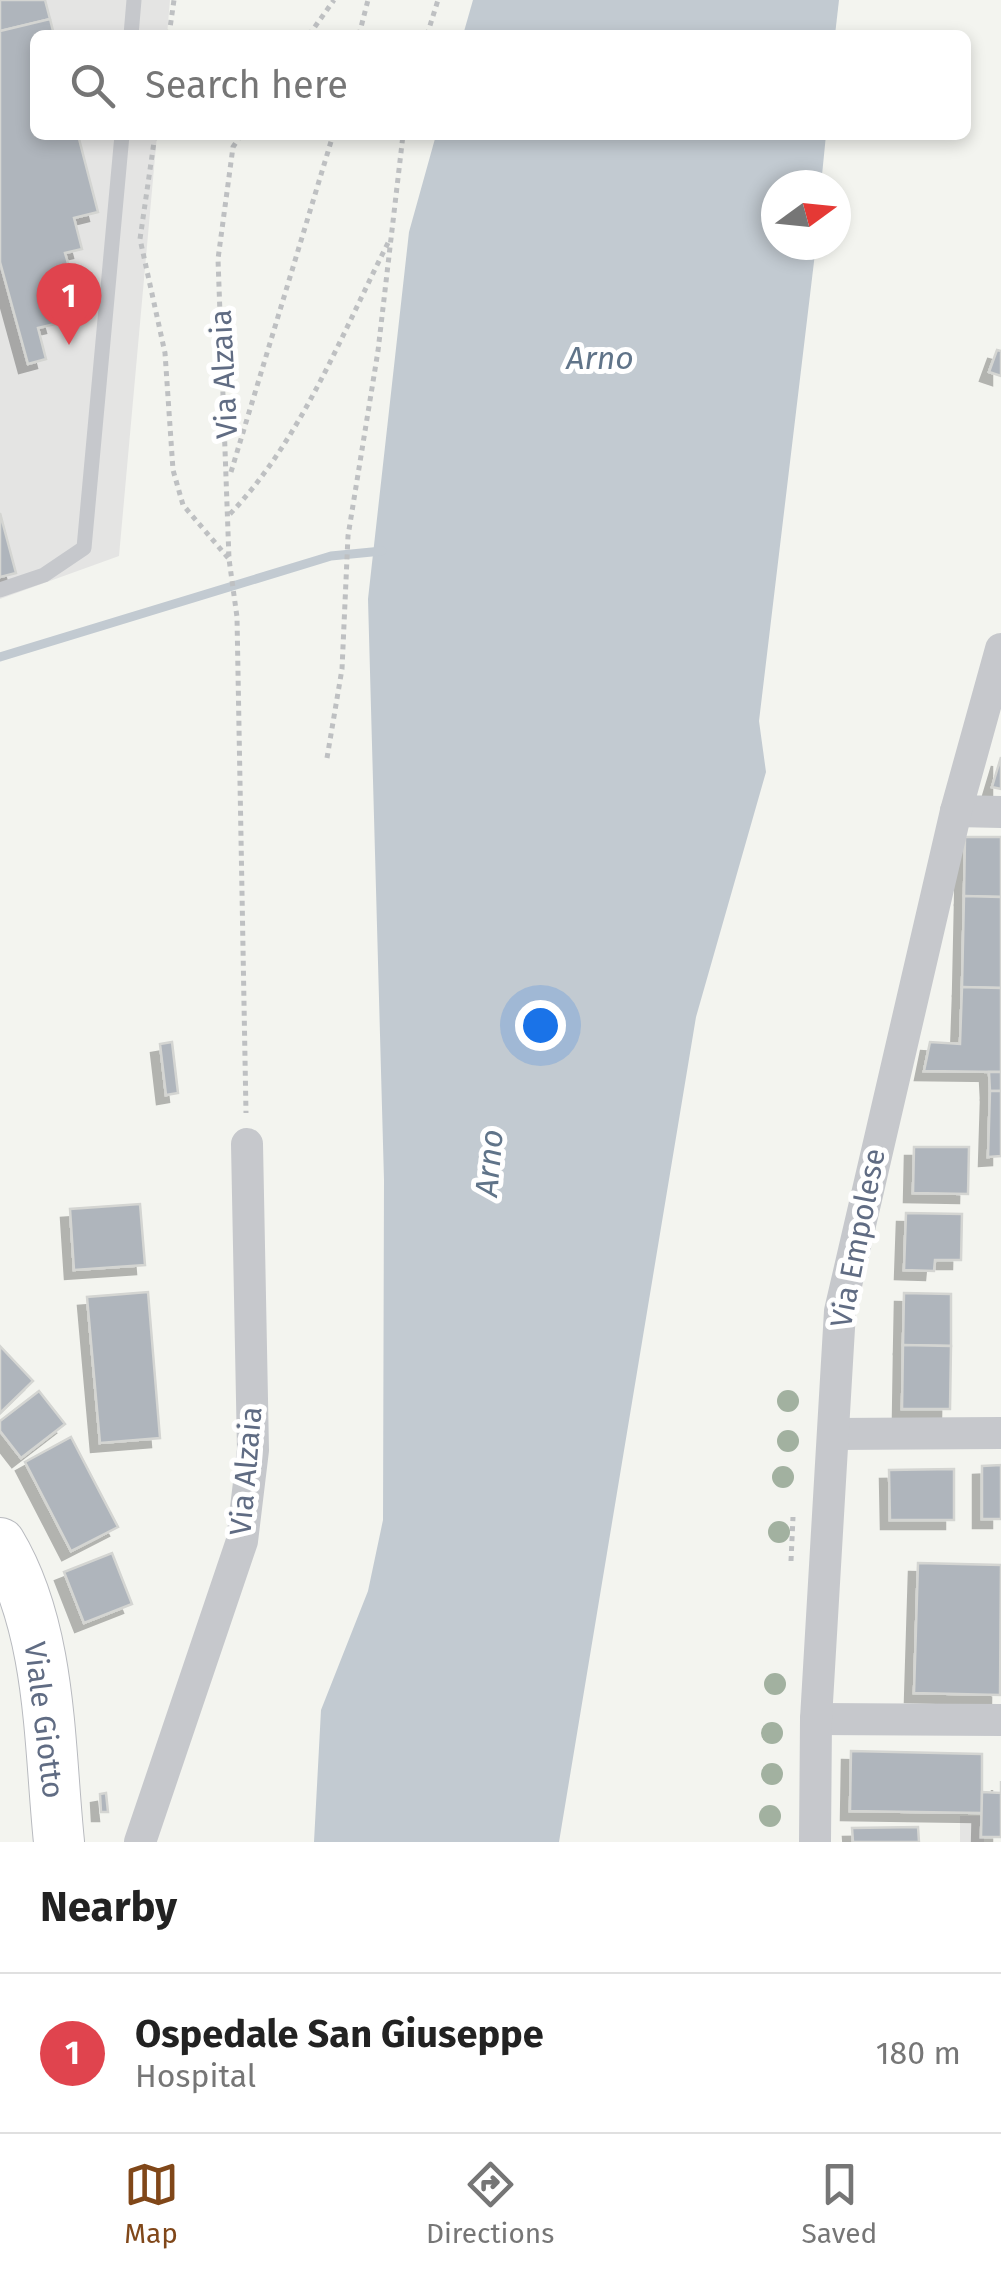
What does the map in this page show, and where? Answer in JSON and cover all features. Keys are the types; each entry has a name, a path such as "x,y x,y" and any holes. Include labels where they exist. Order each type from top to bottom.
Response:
{"main road":[{"name":"Viale Giotto","path":"0,1543 31,1624 42,1676 59,1842"}],"street":[{"name":"Via Empolese","path":"815,1842 816,1719 840,1311 956,811 1001,649"},
{"path":"956,811 1001,812"},
{"name":"Via Alzaia","path":"140,1842 242,1540 254,1450 247,1144"},
{"path":"833,1434 1001,1432"},
{"path":"816,1719 1001,1720"}],"lane":[{"path":"131,30 134,0"},
{"path":"0,590 44,576 84,548 122,140"}],"path":[{"path":"170,30 174,0"},
{"path":"313,30 334,0"},
{"path":"359,30 368,0"},
{"path":"429,30 438,0"},
{"path":"154,140 140,239 165,353 173,470 182,505 229,560"},
{"name":"Via Alzaia","path":"238,140 218,259 229,477 229,560 236,617 247,1144"},
{"path":"229,477 331,140"},
{"path":"327,758 342,669 348,545 394,232 403,140"},
{"path":"229,516 260,477 308,401 394,232"}],"shaded area":[{"path":"0,0 170,0 167,30 30,30 30,140 157,140 119,556 0,599"},
{"path":"960,1816 984,1816 984,1842 960,1842"}],"water":[{"path":"473,0 839,0 836,30 464,30"},
{"name":"Arno","path":"435,140 826,140 822,170 761,170 761,260 814,260 759,721 766,772 696,1017 559,1842 314,1842 321,1710 368,1591 383,1520 384,1180 368,599 409,232"}],"building":[{"path":"0,0 45,0 50,19 0,31"},
{"path":"50,19 53,30 30,30 30,140 79,140 98,212 74,218 82,249 65,253 75,288 47,296 55,324 38,328 46,359 28,364 0,262 0,31"},
{"path":"997,350 1001,351 1001,376 989,372"},
{"path":"0,513 16,573 0,577"},
{"path":"1001,757 1001,789 992,787"},
{"path":"965,837 1001,837 1001,897 964,896"},
{"path":"964,896 1001,897 1001,988 962,987"},
{"path":"962,987 1001,988 1001,1072 924,1071 930,1042 960,1044"},
{"path":"172,1042 178,1093 166,1095 160,1044"},
{"path":"989,1072 1001,1072 1001,1091 990,1091"},
{"path":"990,1091 1001,1091 1001,1156 988,1157"},
{"path":"914,1147 969,1147 968,1194 913,1193"},
{"path":"140,1204 145,1265 74,1270 70,1209"},
{"path":"906,1213 962,1214 961,1260 935,1260 934,1271 904,1270"},
{"path":"148,1292 160,1438 100,1443 87,1297"},
{"path":"904,1293 951,1294 951,1346 903,1345"},
{"path":"903,1345 951,1346 950,1409 902,1409"},
{"path":"0,1346 33,1381 0,1413"},
{"path":"39,1391 65,1424 21,1458 0,1431 0,1421"},
{"path":"71,1437 118,1527 71,1551 25,1462"},
{"path":"1001,1465 1001,1519 982,1519 982,1466"},
{"path":"954,1469 954,1520 890,1520 889,1470"},
{"path":"112,1553 132,1604 84,1623 64,1572"},
{"path":"918,1563 1001,1565 1000,1695 914,1693"},
{"path":"851,1751 982,1754 982,1813 850,1811"},
{"path":"982,1792 1001,1793 1001,1837 981,1837"},
{"path":"106,1793 108,1812 101,1812 100,1794"},
{"path":"918,1827 919,1842 853,1842 852,1828"}],"waterway":[{"path":"0,657 331,556 382,551"}],"place":[{"name":"Ospedale San Giuseppe","path":"69,345"}]}
